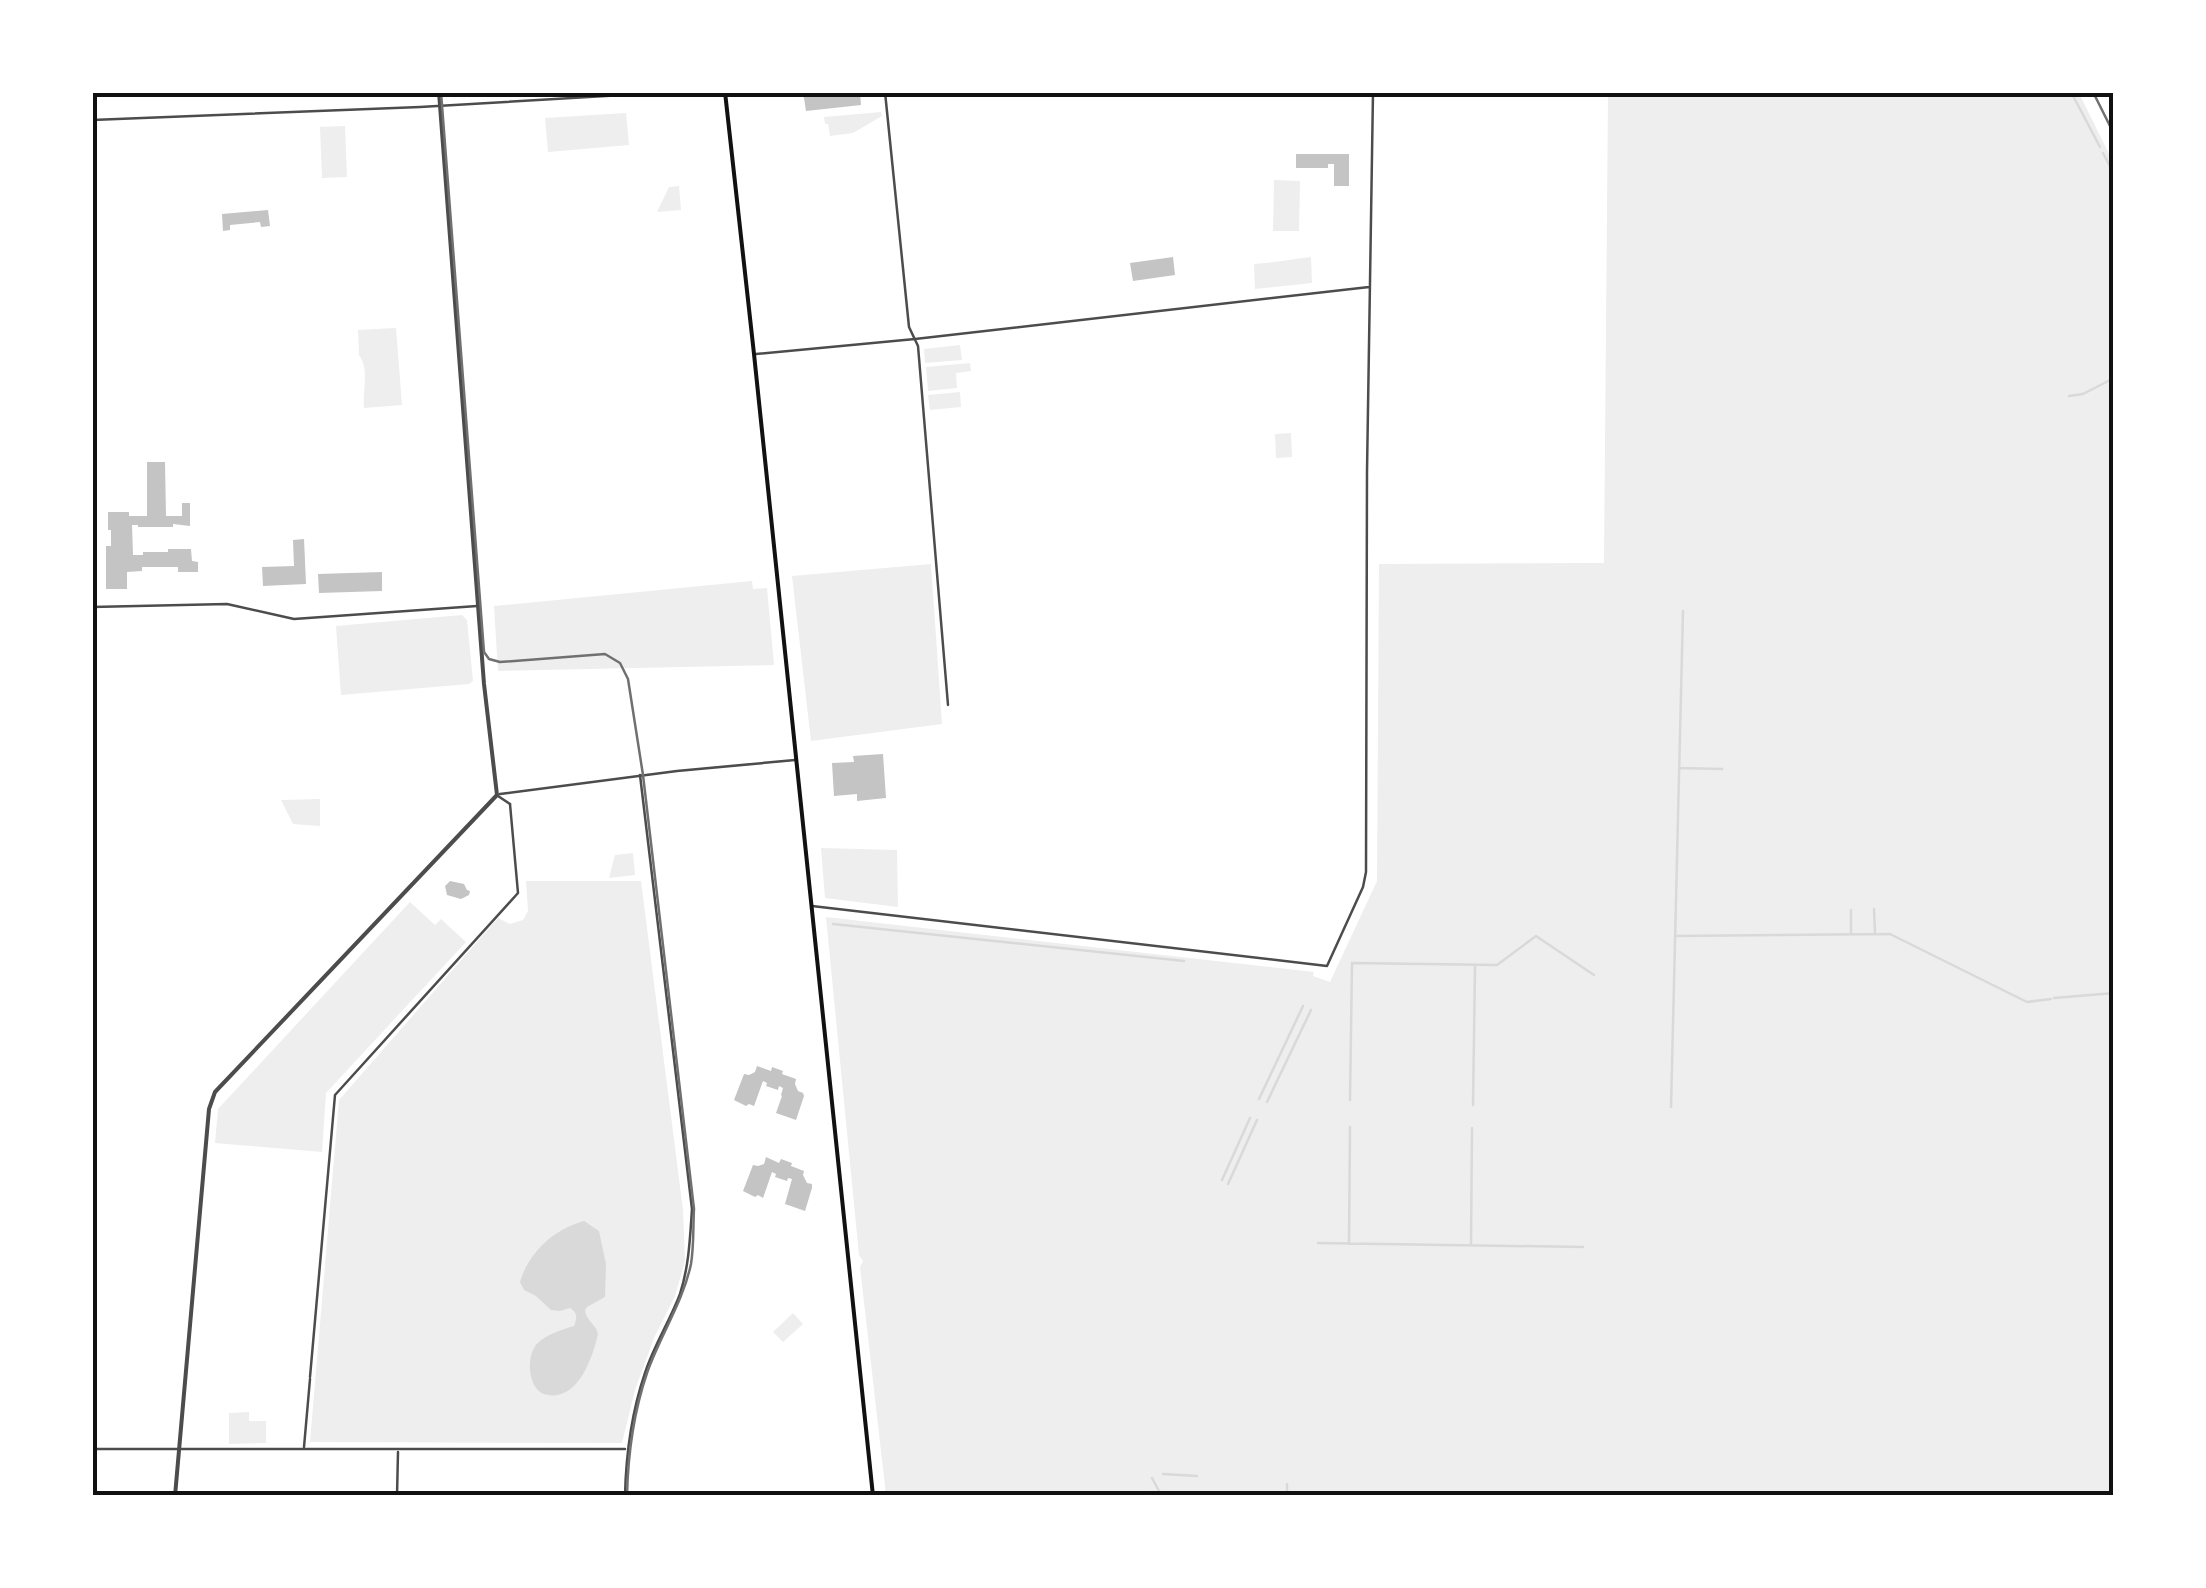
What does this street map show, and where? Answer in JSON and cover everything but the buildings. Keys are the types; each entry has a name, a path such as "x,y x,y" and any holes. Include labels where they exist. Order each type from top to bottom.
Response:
{"main road":[{"path":"725,92 872,1496"}],"street":[{"path":"304,1449 335,1095 518,893 510,804 497,795 484,692 439,92"},
{"path":"92,120 674,92"},
{"path":"886,92 908,326 918,346 948,705"},
{"path":"810,906 1327,966 1366,872 1374,92"},
{"path":"754,354 1371,287"},
{"path":"92,607 222,604 294,619 478,606"},
{"path":"174,1496 209,1109 215,1092 497,795 640,775 797,760"},
{"path":"625,1496 626,1450 634,1407 646,1369 679,1296 689,1260 692,1209 640,775"},
{"path":"92,1448 626,1450"},
{"path":"397,1496 398,1449"}],"shaded area":[{"path":"1608,93 2079,93 2113,162 2113,1495 886,1495 826,917 1314,972 1313,976 1330,982 1377,881 1379,564 1604,563"},
{"path":"881,112 882,116 853,133 830,136 825,124 824,117"},
{"path":"626,113 629,145 548,152 545,118"},
{"path":"345,126 347,177 322,178 320,127"},
{"path":"1274,180 1300,181 1299,231 1273,231"},
{"path":"679,186 681,210 657,212 669,187"},
{"path":"1311,257 1312,283 1255,289 1254,264"},
{"path":"396,328 402,405 364,408 365,374 358,330"},
{"path":"960,345 962,360 925,363 924,349"},
{"path":"970,363 971,371 956,373 957,388 928,391 926,367"},
{"path":"960,392 961,407 930,410 928,395"},
{"path":"1291,433 1292,457 1276,458 1275,434"},
{"path":"931,564 942,724 811,741 792,576"},
{"path":"752,581 753,589 767,588 774,665 498,671 494,606"},
{"path":"462,615 467,620 473,681 469,684 341,695 336,626"},
{"path":"320,799 320,826 293,824 281,800"},
{"path":"821,848 897,850 898,907 825,898"},
{"path":"633,853 635,875 609,878 615,855"},
{"path":"526,881 641,881 683,1210 685,1261 675,1296 635,1390 622,1443 310,1442 339,1100 498,918 510,924 523,920 528,911"},
{"path":"410,902 435,925 441,919 466,942 326,1093 322,1152 215,1143 218,1109"},
{"path":"584,1221 599,1231 606,1264 605,1297 585,1310 598,1334 576,1384 559,1395 548,1395 533,1383 532,1354 546,1337 574,1326 576,1316 570,1308 551,1310 524,1290 520,1282 544,1243"},
{"path":"793,1313 803,1324 783,1342 773,1332"},
{"path":"249,1412 249,1421 266,1421 266,1443 229,1444 229,1413"}],"waterway":[{"path":"2071,92 2100,147"},
{"path":"2103,153 2114,174"},
{"path":"2069,396 2083,394 2114,378"},
{"path":"1671,1107 1683,611"},
{"path":"1679,768 1722,769"},
{"path":"1874,909 1875,933"},
{"path":"1851,910 1851,934"},
{"path":"833,924 1184,961"},
{"path":"1676,936 1890,934 2027,1002 2051,999"},
{"path":"1350,1100 1352,963 1497,965 1536,936 1594,975"},
{"path":"1473,1105 1475,967"},
{"path":"2054,998 2114,993"},
{"path":"1259,1099 1303,1006"},
{"path":"1267,1102 1311,1010"},
{"path":"1222,1180 1250,1118"},
{"path":"1228,1184 1257,1120"},
{"path":"1349,1244 1350,1127"},
{"path":"1471,1245 1472,1128"},
{"path":"1318,1243 1583,1247"},
{"path":"1163,1474 1197,1476"},
{"path":"1152,1478 1159,1496"},
{"path":"1287,1484 1287,1496"},
{"path":"1150,1496 1151,1492"}],"tram line":[{"path":"441,92 484,652 489,659 500,662 605,654 620,663 628,679 643,775 694,1209 687,1278 652,1359 638,1403 627,1496"}],"railway":[{"path":"2093,92 2114,134"}]}
